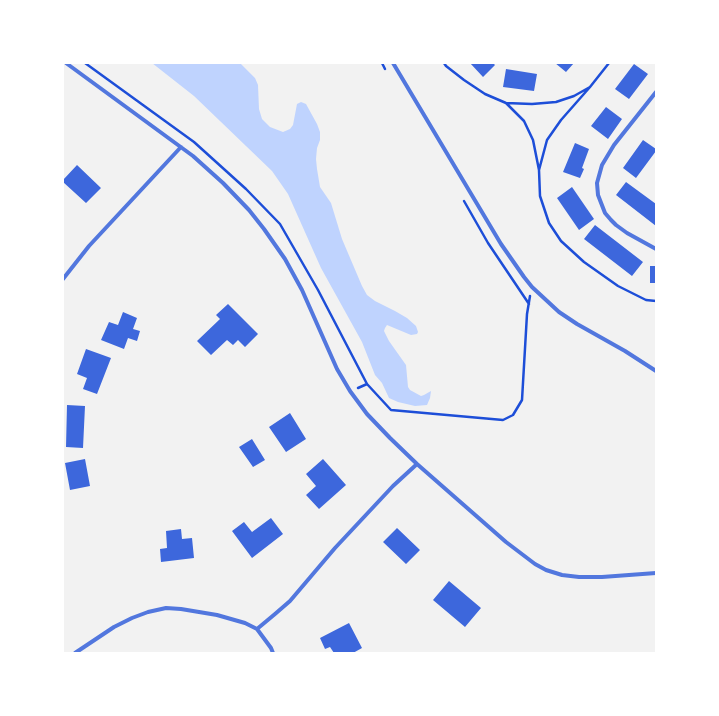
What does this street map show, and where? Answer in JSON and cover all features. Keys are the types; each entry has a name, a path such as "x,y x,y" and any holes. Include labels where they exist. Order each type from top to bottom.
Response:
{"street":[{"path":"66,63 181,147 223,183 249,210 285,260 302,290 337,369 350,391 367,414 417,464 506,542 535,564 546,570 562,575 602,577 656,573"},
{"path":"393,63 501,244 532,287 559,312 577,324 626,351 656,371"},
{"path":"656,92 614,145 602,165 597,183 598,195 605,213 611,220 627,233 656,249"},
{"path":"63,279 89,246 181,147"},
{"path":"257,629 290,601 335,548 417,464"},
{"path":"75,653 114,627 132,618 148,612 166,608 217,615 245,623 257,629 268,643 273,653"}],"path":[{"path":"444,63 464,80 486,94 506,103 524,121 534,140 539,170 540,196 549,223 561,241 584,262 618,286 646,300 656,301"},
{"path":"539,170 547,140 609,63"},
{"path":"506,103 532,104 556,102 574,96 590,87"},
{"path":"350,391 367,384 391,410 503,420 513,415 522,400 527,314 532,287"}],"water":[{"path":"152,63 240,63 255,78 258,85 259,109 262,119 270,127 283,132 290,129 293,125 297,104 301,102 306,104 320,132 316,159 320,187 331,203 342,239 362,286 367,295 375,301 407,318 416,326 418,332 417,334 411,335 387,325 384,331 389,341 406,365 408,387 410,390 421,396 431,391 427,405 415,406 389,398 382,383 375,375 362,342 321,268 288,194 272,171 194,96"}],"building":[{"path":"470,63 493,63 495,65 483,77"},
{"path":"555,63 574,63 566,72"},
{"path":"634,64 648,74 629,99 615,89"},
{"path":"506,69 537,74 534,91 503,87"},
{"path":"606,107 622,119 608,139 591,126"},
{"path":"643,140 656,149 656,151 636,178 623,168"},
{"path":"575,143 589,149 580,178 563,172"},
{"path":"77,165 101,188 86,203 63,182 63,180"},
{"path":"626,182 656,204 656,226 616,195"},
{"path":"572,187 594,219 579,230 557,198"},
{"path":"595,225 643,262 632,276 584,239"},
{"path":"650,266 656,266 656,283 650,283"},
{"path":"228,304 258,334 245,347 238,340 233,345 227,340 211,355 197,341 220,319 216,315"},
{"path":"123,312 137,318 133,329 140,331 137,341 128,338 124,349 101,340 109,322 118,325"},
{"path":"86,349 111,358 97,394 83,389 87,378 77,374"},
{"path":"67,405 85,406 83,448 66,447"},
{"path":"290,413 306,439 286,452 269,427"},
{"path":"252,439 265,460 253,467 239,447"},
{"path":"85,459 90,486 70,490 65,463"},
{"path":"323,459 346,485 319,509 306,495 316,486 306,474"},
{"path":"271,518 283,534 252,558 232,531 244,522 252,532"},
{"path":"397,528 420,550 406,564 383,542"},
{"path":"181,529 182,539 192,538 194,558 161,562 160,549 167,548 166,531"},
{"path":"449,581 481,608 465,627 433,600"},
{"path":"349,623 362,648 353,653 334,653 330,647 325,649 320,638"}]}
